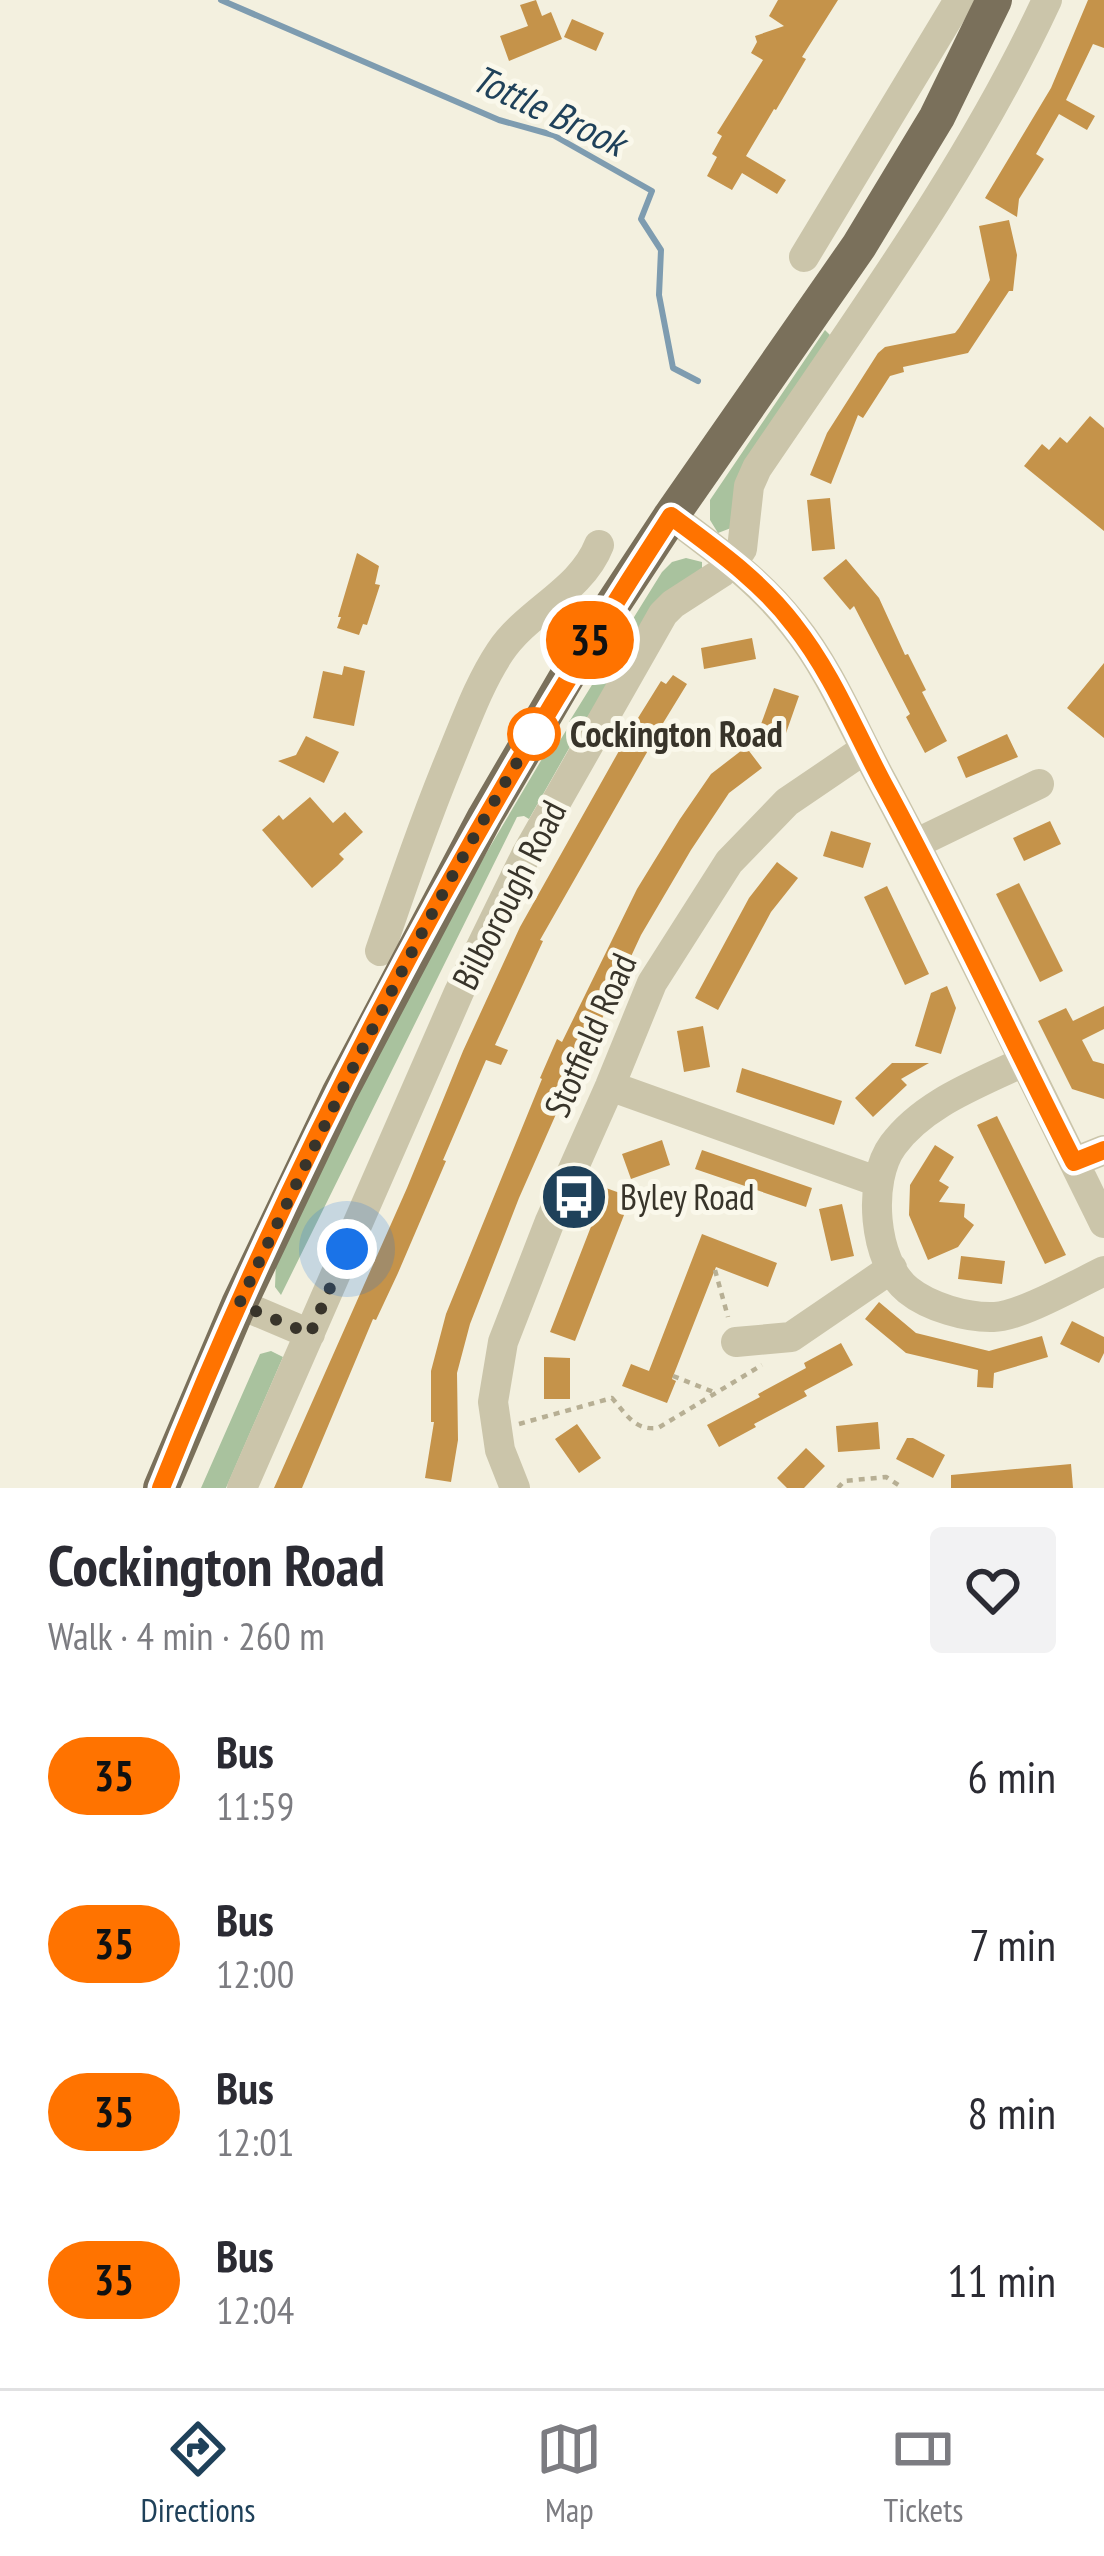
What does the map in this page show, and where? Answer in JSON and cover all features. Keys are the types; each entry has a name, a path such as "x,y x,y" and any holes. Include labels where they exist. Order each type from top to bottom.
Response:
{"main road":[{"name":"Bilborough Road","path":"161,1488 239,1304 339,1094 485,818 579,656 859,247 937,117 994,0"}],"street":[{"path":"804,257 959,0"},
{"path":"733,562 742,549 749,486 757,469 970,144 1047,0"},
{"path":"671,516 765,590 820,662 916,843 1104,1223"},
{"path":"380,951 433,801 500,653 518,627 572,583 599,544"},
{"name":"Bilborough Road","path":"242,1488 459,992 526,855 663,614 733,562"},
{"name":"Stotfield Road","path":"515,1488 500,1450 494,1402 503,1342 652,982 729,862 787,802 865,749"},
{"path":"916,843 1039,784"},
{"name":"Bilborough Road","path":"433,801 485,818"},
{"path":"1023,1062 935,1106 891,1147 877,1181 880,1240 906,1289 970,1315 999,1318 1104,1271"},
{"path":"610,1086 877,1181"},
{"path":"1074,1162 1104,1150"},
{"path":"736,1342 791,1337 892,1268"},
{"path":"239,1304 310,1334"}],"path":[{"path":"715,1270 736,1342"},
{"path":"497,1430 612,1398 635,1424 658,1427 779,1355 791,1337"},
{"path":"674,1376 716,1393"},
{"path":"838,1488 844,1481 886,1477 903,1488"}],"green space":[{"path":"825,330 830,335 731,528 718,533 710,520 710,500"},
{"path":"686,558 702,562 702,568 663,597 580,729 569,722 662,572"},
{"path":"567,729 576,736 529,819 517,817 281,1295 275,1287 276,1261 308,1190 455,906 549,747 556,747"},
{"path":"271,1351 283,1357 226,1488 201,1488 260,1354"}],"building":[{"path":"536,0 542,16 551,12 562,39 509,61 500,36 528,26 520,5"},
{"path":"778,0 838,0 746,156 786,180 777,194 742,173 732,190 707,176 722,136 717,133 763,60 751,53 755,36 784,26 769,16"},
{"path":"1088,0 1104,0 1104,48 1093,44 1066,100 1095,116 1087,130 1059,114 1036,154 1044,159 1019,199 1017,217 985,198 1051,88"},
{"path":"572,19 604,33 596,51 564,37"},
{"path":"1009,220 1017,255 1013,291 968,353 903,367 904,372 890,376 863,418 858,415 831,484 810,475 827,433 878,353 885,347 955,333 959,328 990,280 979,226"},
{"path":"1090,416 1104,428 1104,531 1024,466 1042,444 1049,450 1060,437 1067,443"},
{"path":"830,498 835,549 812,551 807,500"},
{"path":"357,553 379,566 375,584 380,585 359,635 337,628"},
{"path":"846,559 879,598 947,741 925,753 854,606 850,610 823,578"},
{"path":"752,638 756,659 704,669 701,648"},
{"path":"1104,663 1104,738 1067,708"},
{"path":"344,666 365,671 354,726 313,718 323,671 342,675"},
{"path":"673,675 687,684 657,733 672,741 663,755 650,747 540,940 495,1045 508,1050 501,1065 486,1060 302,1488 274,1488 520,927 633,726 661,681 666,684"},
{"path":"774,688 799,696 785,736 760,727"},
{"path":"1007,734 1018,757 966,778 957,757"},
{"path":"306,736 339,752 324,783 278,761 296,755"},
{"path":"746,747 762,768 729,793 691,850 641,935 557,1103 470,1324 457,1373 458,1440 451,1482 425,1478 434,1422 431,1371 446,1314 557,1039 562,1042 637,889 680,819 711,774"},
{"path":"310,797 333,823 345,812 363,832 339,854 344,859 312,888 262,830 279,815 283,820"},
{"path":"1050,821 1061,844 1024,861 1013,838"},
{"path":"831,831 871,843 863,868 823,856"},
{"path":"777,862 798,878 771,912 718,1010 695,998 749,898"},
{"path":"1019,883 1063,971 1040,982 996,894"},
{"path":"887,886 929,974 905,985 864,897"},
{"path":"947,986 956,1008 941,1054 915,1046 931,993"},
{"path":"1104,1006 1104,1029 1082,1040 1093,1061 1104,1064 1104,1099 1072,1089 1038,1021 1066,1008 1073,1021"},
{"path":"703,1026 710,1067 684,1072 677,1031"},
{"path":"892,1063 929,1063 901,1079 907,1085 873,1117 855,1098"},
{"path":"742,1068 842,1101 834,1125 736,1092"},
{"path":"997,1116 1066,1255 1045,1264 977,1125"},
{"path":"662,1140 670,1165 631,1179 622,1154"},
{"path":"935,1145 954,1157 939,1181 949,1187 939,1202 965,1204 964,1217 974,1225 958,1247 928,1260 909,1215 910,1185"},
{"path":"702,1150 812,1188 806,1207 695,1169"},
{"path":"606,1188 631,1197 575,1341 550,1332"},
{"path":"842,1204 854,1256 831,1261 819,1209"},
{"path":"702,1234 777,1263 768,1287 716,1267 667,1403 622,1386 631,1364 649,1371"},
{"path":"961,1256 1005,1261 1002,1284 958,1279"},
{"path":"879,1302 916,1333 989,1351 1042,1336 1048,1357 994,1373 993,1388 977,1387 978,1370 906,1353 865,1319"},
{"path":"1072,1321 1104,1337 1099,1363 1060,1344"},
{"path":"841,1343 853,1365 719,1447 707,1425 760,1397 758,1394 806,1368 804,1363"},
{"path":"544,1357 570,1358 570,1399 544,1399"},
{"path":"878,1422 880,1449 838,1452 836,1426"},
{"path":"577,1424 601,1458 579,1473 555,1439"},
{"path":"907,1438 945,1455 933,1478 896,1459"},
{"path":"806,1448 825,1466 804,1488 787,1488 777,1478"},
{"path":"1071,1464 1073,1488 951,1488 951,1475"}],"waterway":[{"name":"Tottle Brook","path":"221,0 499,120 553,135 652,191 641,219 661,250 659,295 673,368 698,381"}],"bus line":[{"name":"35","path":"161,1488 239,1304 339,1094 437,905 579,656 671,516 765,590 796,626 916,843 1074,1162 1104,1150"}],"place":[{"name":"Cockington Road","path":"534,734"},
{"name":"Byley Road","path":"574,1197"}],"route":[{"path":"347,1249 310,1334 239,1304 358,1057 534,734"}]}
